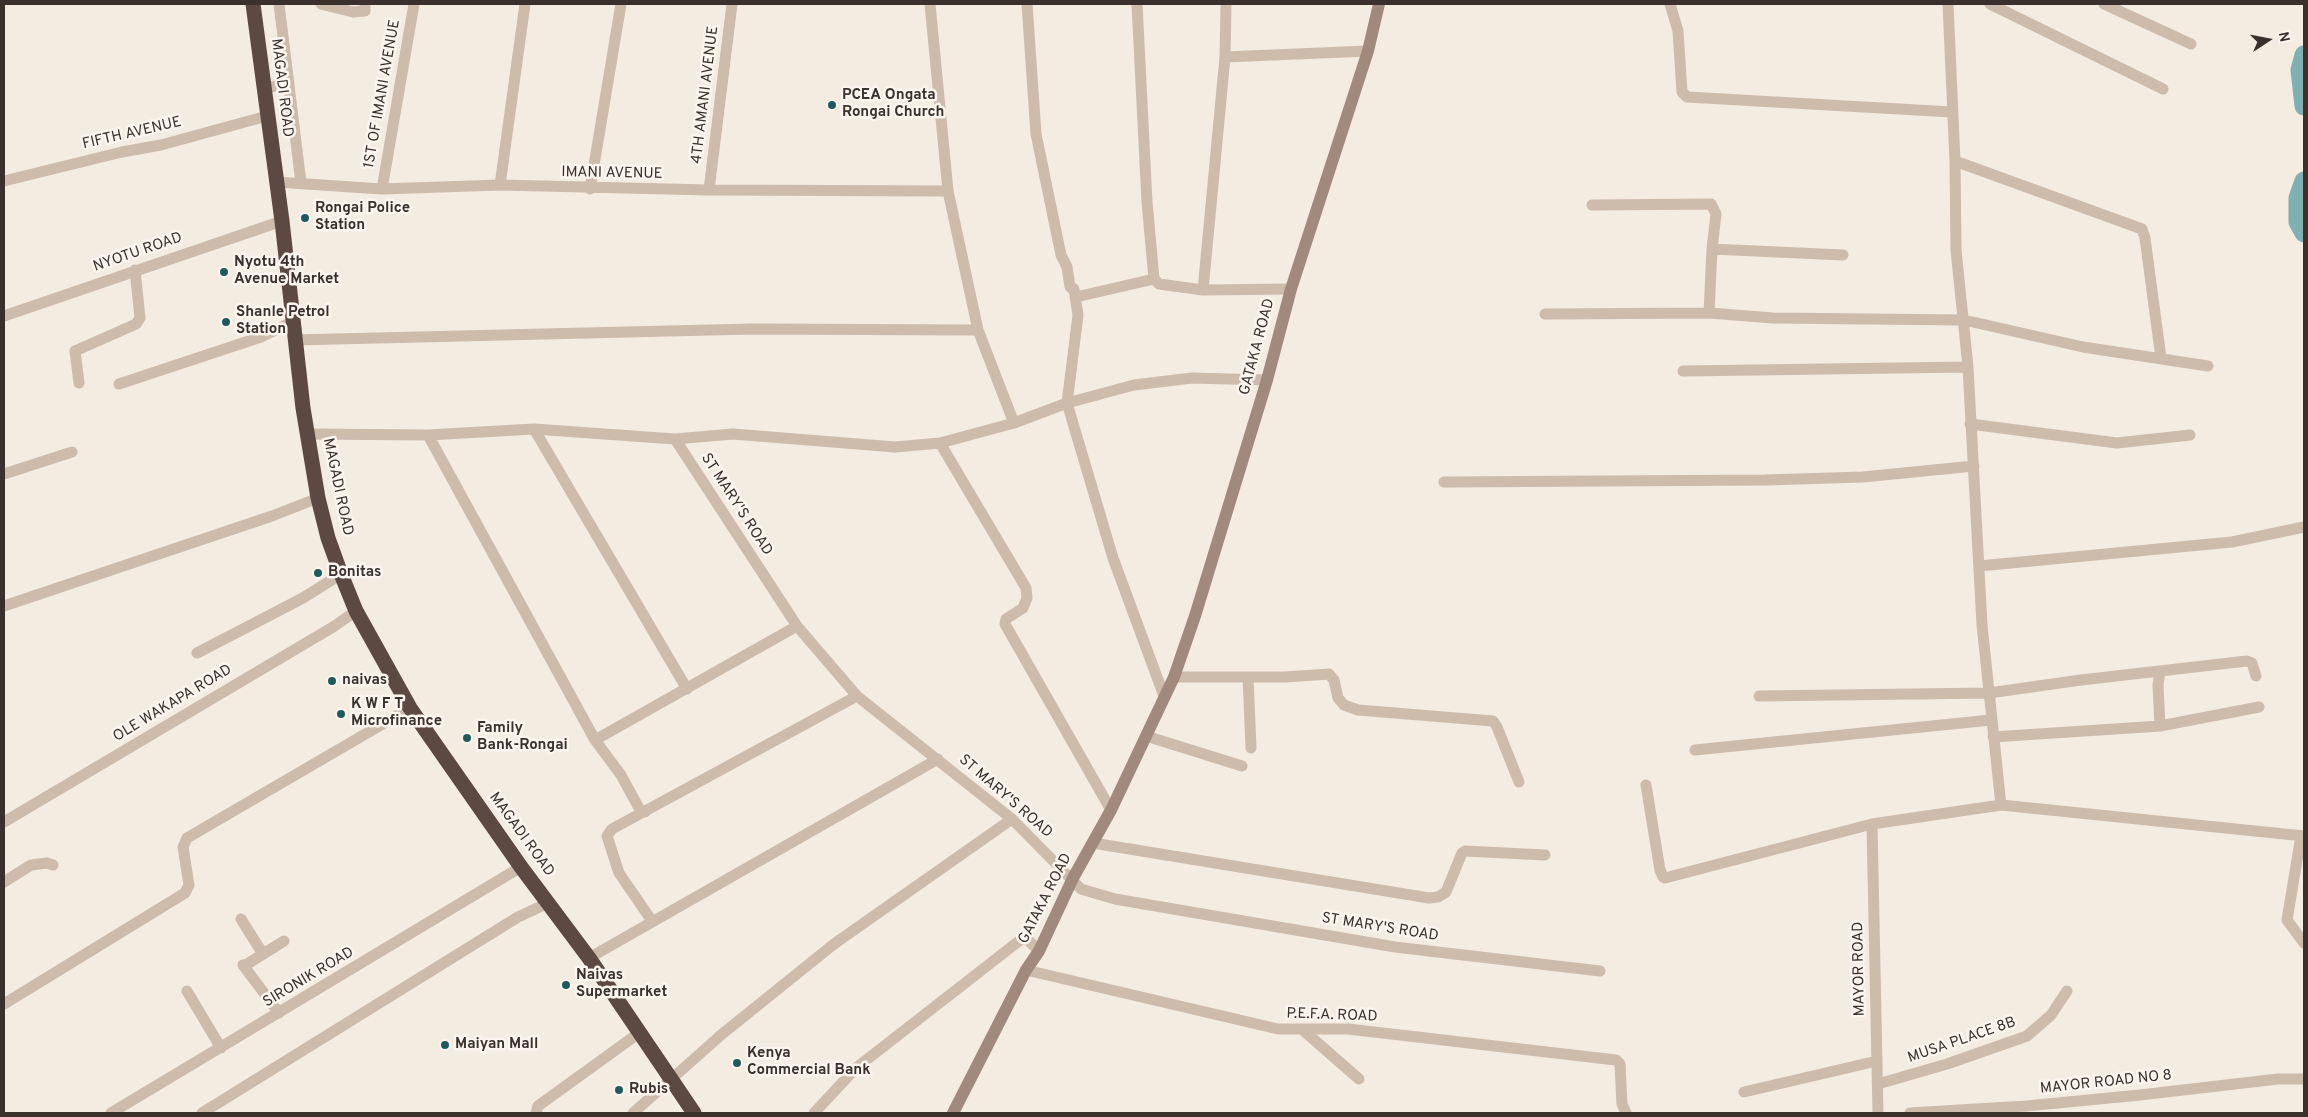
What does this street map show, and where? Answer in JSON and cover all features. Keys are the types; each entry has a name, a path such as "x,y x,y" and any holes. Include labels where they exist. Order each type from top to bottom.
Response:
{"highway":[{"name":"MAGADI ROAD","path":"253,4 282,222 294,340 318,498 328,538 356,611 410,708 521,867 589,958 694,1113"}],"street":[{"path":"279,4 301,184"},
{"path":"321,4 353,12 365,11 365,4"},
{"name":"1ST OF IMANI AVENUE","path":"382,189 414,4"},
{"path":"500,185 525,4"},
{"path":"590,189 620,4"},
{"name":"4TH AMANI AVENUE","path":"709,190 732,4"},
{"path":"930,4 948,191 978,330 1014,423"},
{"path":"1027,4 1036,134 1061,255 1068,267 1070,287 1074,289 1078,315 1067,403 1113,558 1164,696"},
{"path":"1137,4 1147,202 1154,279 1159,284 1203,290 1291,289"},
{"path":"1203,290 1225,57 1226,4"},
{"name":"GATAKA ROAD","path":"953,1113 1026,970 1039,951 1073,878 1111,810 1174,677 1195,616 1267,380 1291,289 1368,51 1379,4"},
{"path":"1670,4 1678,31 1682,92 1687,97 1952,112"},
{"path":"1948,4 1955,161 1956,250 1968,367 1979,566 1992,737 2001,805"},
{"path":"1990,4 2163,90"},
{"path":"2104,4 2191,44"},
{"path":"1225,57 1368,51"},
{"path":"264,88 288,84"},
{"name":"FIFTH AVENUE","path":"4,181 161,144 267,116"},
{"path":"1955,161 2142,229 2146,238 2161,358"},
{"name":"IMANI AVENUE","path":"276,182 382,189 500,185 590,189 948,191"},
{"path":"1592,205 1711,204 1716,214 1712,249 1709,313"},
{"name":"NYOTU ROAD","path":"4,316 135,270 282,222"},
{"path":"1712,249 1844,254"},
{"path":"79,383 75,351 136,324 140,318 135,270"},
{"path":"1076,297 1154,279"},
{"path":"1545,314 1709,313 1773,318 1964,320 2083,347 2208,366"},
{"path":"119,384 261,336 292,322"},
{"path":"294,340 752,329 978,330"},
{"path":"1683,372 1968,367"},
{"path":"308,434 428,435 534,429 675,439 733,434 895,447 940,443 1014,423 1067,403 1134,385 1192,378 1267,380"},
{"path":"1970,424 2117,443 2190,435"},
{"path":"534,429 687,689"},
{"path":"428,435 595,740 621,774 640,810 645,812"},
{"name":"ST MARY'S ROAD","path":"675,439 797,626 857,696 1012,819 1082,889 1115,899 1395,947 1600,971"},
{"path":"940,443 1026,588 1027,598 1023,608 1006,619 1005,624 1111,810"},
{"path":"4,474 72,452"},
{"path":"1444,482 1765,480 1863,476 1974,466"},
{"path":"4,606 318,498"},
{"path":"1979,566 2232,542 2304,527"},
{"path":"197,653 303,598 342,574"},
{"name":"OLE WAKAPA ROAD","path":"4,822 333,627 356,611"},
{"path":"595,740 797,626"},
{"path":"1759,696 1989,693 2247,661 2252,663 2256,676"},
{"path":"2160,671 2158,685 2160,726"},
{"path":"1174,677 1329,674 1334,680 1338,698 1344,706 1358,710 1493,721 1519,782"},
{"path":"1248,677 1251,748"},
{"path":"652,921 619,873 607,836 612,830 857,696"},
{"path":"1992,737 2160,726 2259,707"},
{"path":"4,1004 185,893 190,885 183,847 188,838 410,708"},
{"path":"1695,750 1991,720"},
{"path":"1146,736 1242,766"},
{"path":"589,958 938,759"},
{"path":"1646,785 1660,870 1665,878 1872,824 2001,805 2302,836 2287,920 2304,942"},
{"path":"633,1113 670,1079 834,944 1012,819"},
{"name":"MAYOR ROAD","path":"1872,824 1878,1113"},
{"path":"1093,843 1429,898 1438,897 1446,892 1462,853 1465,851 1546,855"},
{"path":"4,882 31,865 47,863 53,865"},
{"name":"SIRONIK ROAD","path":"112,1113 521,867"},
{"path":"202,1113 518,917 548,903"},
{"path":"241,918 263,954"},
{"path":"814,1113 856,1068 1019,941 1026,938 1039,951"},
{"path":"279,1013 243,966 284,941"},
{"name":"P.E.F.A. ROAD","path":"1026,970 1278,1029 1304,1031 1348,1028 1616,1060 1620,1064 1622,1104 1626,1113"},
{"path":"187,990 221,1048"},
{"name":"MUSA PLACE 8B","path":"1878,1084 1947,1064 2026,1036 2051,1015 2067,992"},
{"path":"1304,1031 1359,1079"},
{"path":"536,1113 538,1106 639,1033"},
{"path":"1744,1092 1877,1061"},
{"name":"MAYOR ROAD NO 8","path":"1910,1113 2140,1095 2278,1078 2304,1078"}],"waterway":[{"path":"2304,55 2300,70 2304,106"},
{"path":"2304,181 2298,198 2298,222 2304,233"}],"place":[{"name":"PCEA Ongata Rongai Church","path":"832,105"},
{"name":"Rongai Police Station","path":"305,218"},
{"name":"Nyotu 4th Avenue Market","path":"224,272"},
{"name":"Shanle Petrol Station","path":"226,322"},
{"name":"Bonitas","path":"318,573"},
{"name":"naivas","path":"332,681"},
{"name":"K W F T Microfinance","path":"341,714"},
{"name":"Family Bank-Rongai","path":"467,738"},
{"name":"Naivas Supermarket","path":"566,985"},
{"name":"Maiyan Mall","path":"445,1045"},
{"name":"Kenya Commercial Bank","path":"737,1063"},
{"name":"Rubis","path":"619,1090"}]}
